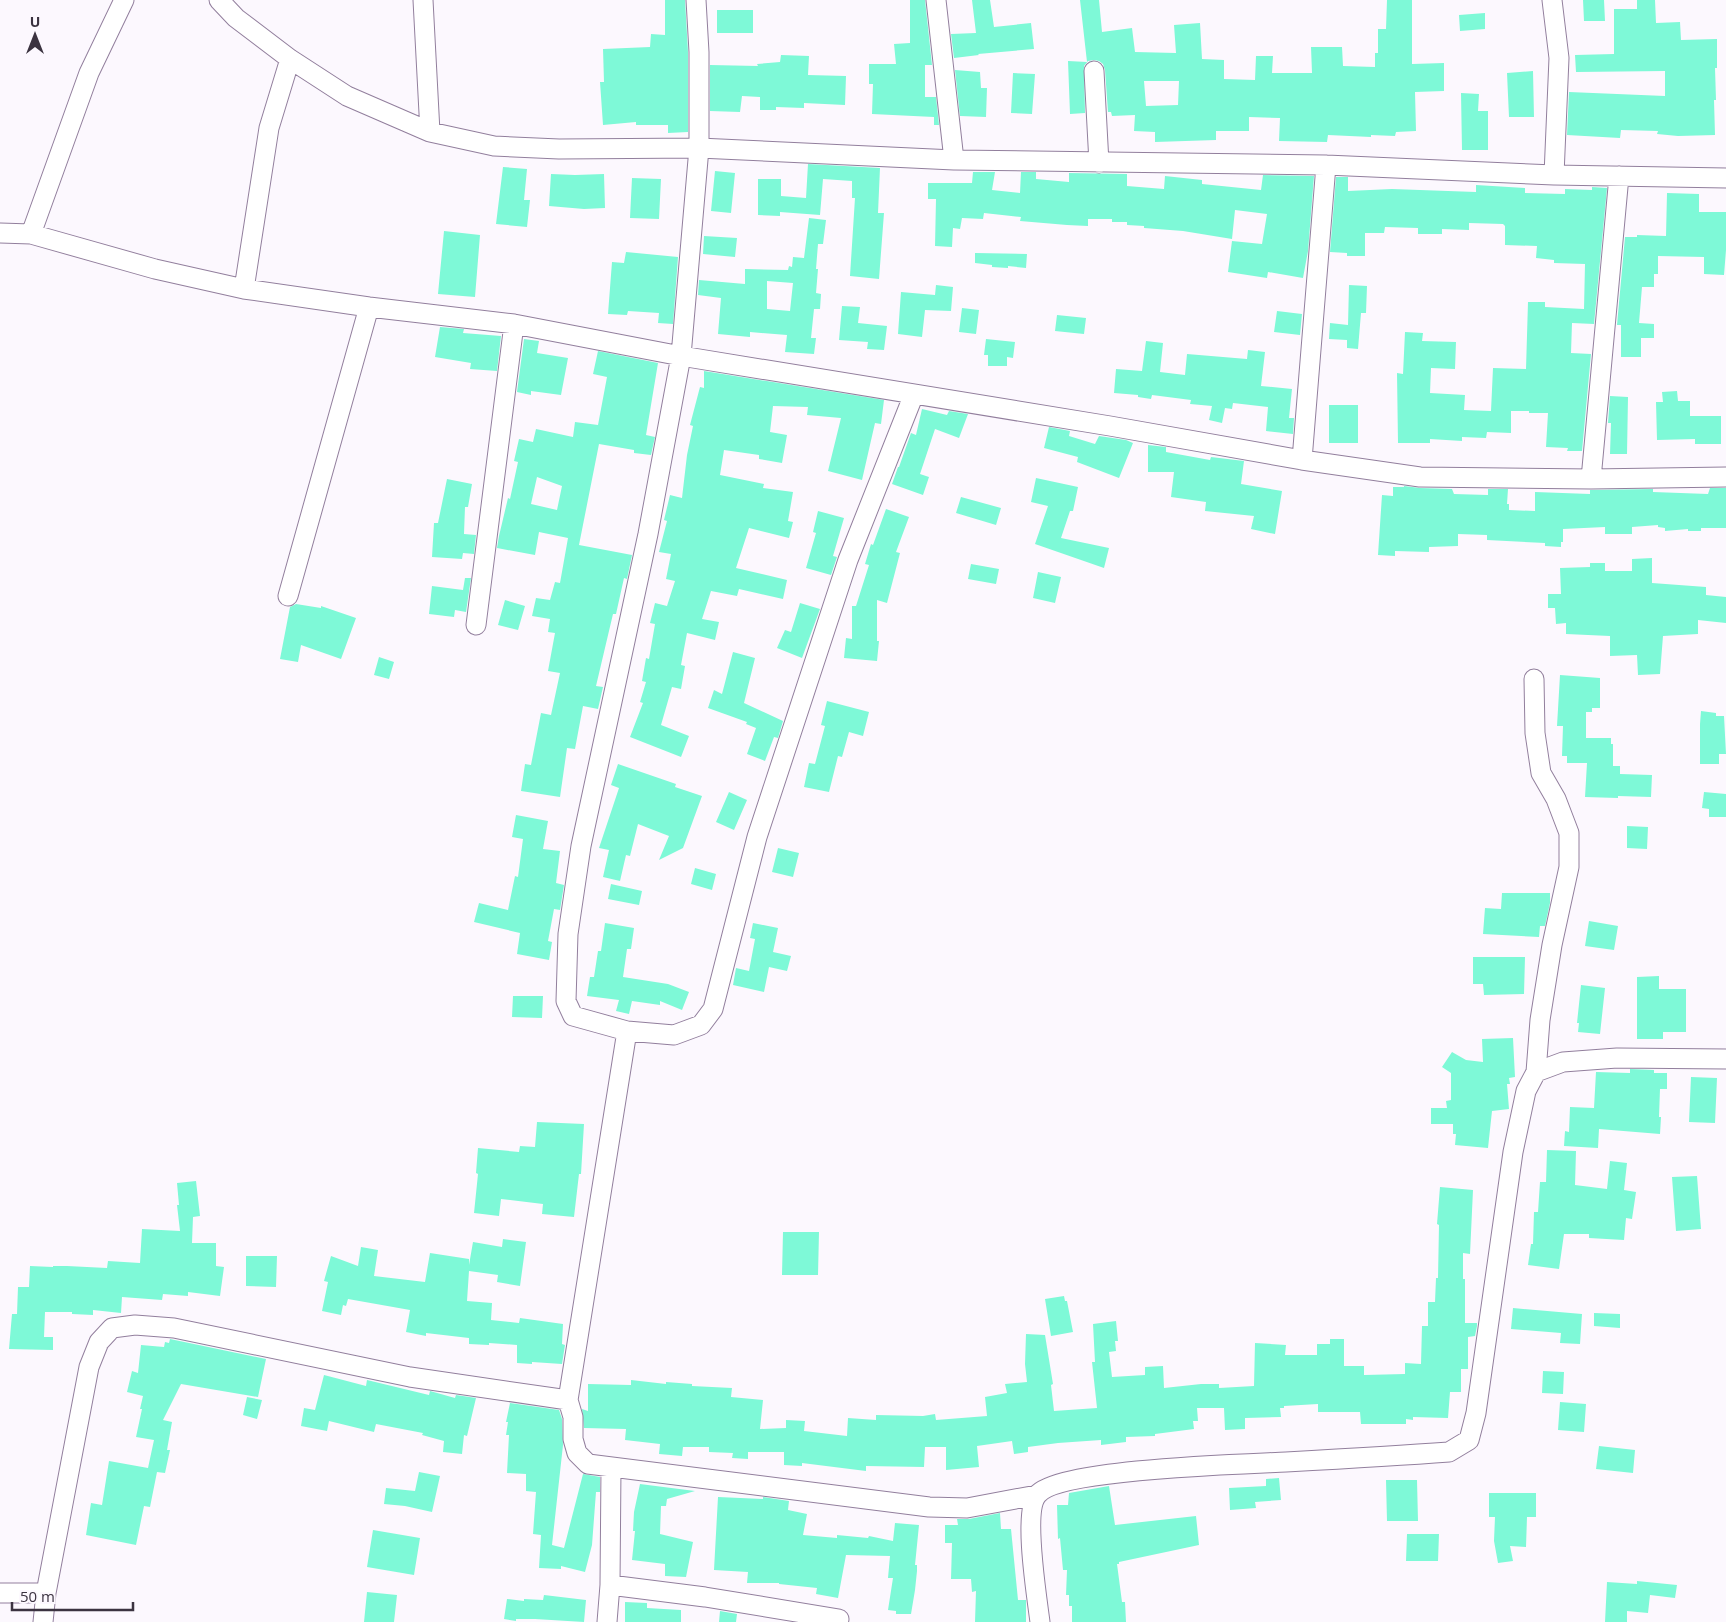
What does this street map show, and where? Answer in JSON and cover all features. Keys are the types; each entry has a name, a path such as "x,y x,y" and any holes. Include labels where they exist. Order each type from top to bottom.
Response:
{"street":[{"path":"31,234 89,73 124,0"},
{"path":"219,0 237,9 290,59 347,96 430,132 494,146 559,149 699,148 954,160 1326,166 1554,175 1726,178"},
{"path":"423,0 430,132"},
{"path":"696,0 699,52 699,148 681,356 648,534 581,846 568,934 566,1001 573,1016 627,1031 674,1035 701,1025 713,1009 733,927 763,819 848,560 914,394"},
{"path":"936,0 954,160"},
{"path":"1552,0 1559,58 1554,175"},
{"path":"244,289 269,128 290,59"},
{"path":"1094,71 1099,163"},
{"path":"1302,460 1326,166"},
{"path":"1591,479 1619,176"},
{"path":"0,233 31,234 156,269 244,289 369,307 514,324 681,356 1110,426 1302,460 1420,477 1591,479 1726,477"},
{"path":"288,596 369,307"},
{"path":"476,625 514,324"},
{"path":"627,1031 568,1400 572,1417 572,1439 577,1453 588,1464 929,1507 967,1508 1037,1495 1052,1485 1081,1478 1142,1470 1448,1452 1469,1440 1476,1413 1513,1152 1526,1091 1536,1072 1540,1020 1552,945 1568,867 1569,833 1556,799 1541,773 1535,733 1534,679"},
{"path":"1536,1072 1563,1062 1617,1058 1726,1059"},
{"path":"43,1622 46,1594 89,1367 99,1342 112,1328 135,1325 174,1328 410,1377 568,1400"},
{"path":"607,1622 610,1585 611,1468"},
{"path":"1037,1495 1031,1509 1031,1518 1033,1566 1040,1622"},
{"path":"610,1585 705,1598 843,1621"},
{"path":"0,1593 46,1594"}],"building":[{"path":"665,0 685,0 688,52 688,132 668,133 668,125 636,125 636,122 603,125 600,82 604,82 603,49 650,47 651,34 665,35"},
{"path":"910,0 925,0 932,65 925,65 925,97 936,97 939,125 934,125 934,117 872,114 873,84 869,84 869,64 896,64 894,44 910,43"},
{"path":"972,0 990,0 994,27 1031,23 1034,49 954,58 951,34 976,33"},
{"path":"1080,0 1099,0 1102,32 1132,28 1135,52 1176,53 1174,25 1200,23 1202,59 1224,60 1224,79 1255,80 1256,56 1273,56 1272,73 1312,73 1311,47 1342,47 1343,66 1375,67 1375,53 1378,53 1378,29 1386,29 1387,0 1412,0 1412,64 1444,63 1444,91 1415,92 1416,131 1396,132 1395,136 1328,135 1327,142 1279,141 1280,118 1249,117 1249,131 1216,131 1216,140 1155,142 1155,132 1134,131 1135,115 1112,116 1111,112 1108,112 1105,70 1103,64 1099,61 1088,61 1084,66 1085,113 1070,114 1068,61 1087,62","holes":["1144,81 1179,81 1178,105 1146,106"]},
{"path":"1583,0 1604,0 1605,21 1584,21"},
{"path":"1637,0 1655,0 1656,23 1680,22 1681,40 1717,39 1717,68 1715,68 1716,100 1714,100 1715,135 1678,136 1657,134 1658,131 1621,130 1620,138 1567,135 1569,92 1665,96 1665,71 1576,72 1575,55 1614,54 1614,9 1637,9"},
{"path":"717,10 753,10 753,33 717,33"},
{"path":"1485,13 1485,29 1460,31 1459,15"},
{"path":"781,55 809,56 808,75 846,76 845,105 804,103 804,108 776,107 776,110 760,110 760,97 742,96 740,112 710,111 710,65 758,66 757,64 780,62"},
{"path":"955,70 980,72 981,88 987,88 986,117 960,116"},
{"path":"1533,71 1534,117 1509,117 1507,73"},
{"path":"1013,73 1035,74 1032,114 1011,113"},
{"path":"1461,93 1479,94 1478,111 1488,111 1488,150 1462,150"},
{"path":"808,164 880,168 878,213 884,213 879,279 850,276 855,198 852,198 852,181 823,179 820,215 780,212 780,216 758,215 758,179 781,179 781,196 806,198"},
{"path":"503,167 527,169 524,200 530,200 527,227 496,224"},
{"path":"715,171 735,173 731,213 711,211"},
{"path":"973,172 995,172 992,190 1020,193 1021,172 1036,172 1036,179 1069,182 1069,173 1127,174 1127,186 1164,189 1165,176 1202,180 1202,184 1261,190 1263,175 1314,176 1308,251 1303,278 1268,272 1267,278 1228,272 1232,241 1262,244 1267,214 1235,210 1232,239 1183,231 1144,228 1144,226 1127,225 1127,222 1112,222 1112,219 1088,219 1088,226 1020,221 1021,217 984,213 983,219 962,218 960,229 953,228 952,247 935,246 936,199 928,199 928,183 972,183"},
{"path":"551,174 604,174 605,208 584,209 549,206"},
{"path":"1336,177 1348,177 1348,191 1392,189 1476,192 1476,185 1525,188 1525,193 1565,194 1565,189 1592,190 1592,187 1607,188 1594,324 1572,323 1571,353 1591,354 1582,451 1567,451 1568,448 1546,447 1548,413 1529,413 1529,411 1511,411 1511,433 1487,432 1486,438 1462,437 1462,441 1430,439 1430,443 1398,443 1397,373 1403,374 1405,332 1423,333 1422,341 1456,342 1455,369 1431,368 1430,393 1465,395 1464,410 1491,411 1493,368 1526,369 1528,302 1545,302 1545,307 1584,309 1585,264 1554,263 1554,260 1536,258 1537,246 1505,245 1505,226 1503,224 1469,223 1469,230 1442,229 1442,234 1418,234 1418,228 1385,227 1384,233 1365,233 1365,256 1347,256 1347,253 1330,252"},
{"path":"632,178 661,179 659,219 630,218"},
{"path":"1667,193 1699,194 1699,212 1726,212 1724,275 1704,274 1704,257 1658,256 1658,274 1654,274 1654,287 1642,287 1639,323 1654,324 1654,338 1641,338 1641,357 1621,357 1621,325 1617,325 1625,237 1637,237 1637,235 1666,236"},
{"path":"809,218 826,220 823,244 818,244 816,293 821,294 820,309 814,309 811,338 816,338 814,354 785,352 787,335 750,332 750,337 718,334 721,298 698,295 699,280 745,284 745,269 788,270 789,266 792,267 793,257 804,258","holes":["767,281 793,283 790,311 767,309"]},
{"path":"444,231 480,235 475,297 438,294"},
{"path":"704,236 737,238 735,257 703,254"},
{"path":"626,252 678,257 673,324 658,323 659,313 628,311 627,315 608,314 612,262 624,263"},
{"path":"975,253 1027,254 1026,268 992,267 992,265 975,263"},
{"path":"936,285 953,287 951,311 925,310 922,337 898,334 901,292 935,295"},
{"path":"1349,285 1367,286 1366,313 1361,313 1358,349 1347,348 1347,340 1329,339 1330,323 1348,325"},
{"path":"842,306 860,307 858,323 887,326 884,350 867,349 868,342 839,340"},
{"path":"962,308 979,310 976,334 959,332"},
{"path":"1277,311 1302,314 1300,335 1274,332"},
{"path":"1057,315 1086,318 1084,334 1055,331"},
{"path":"440,327 464,329 463,333 501,336 497,371 470,369 471,363 435,357"},
{"path":"524,339 539,341 537,353 568,358 561,395 531,391 531,395 517,392"},
{"path":"986,339 1015,342 1013,358 1007,357 1007,366 988,366 988,355 984,355"},
{"path":"1146,341 1163,343 1160,372 1185,375 1187,354 1247,359 1248,350 1265,352 1261,386 1292,389 1289,418 1294,418 1293,434 1266,431 1268,407 1233,403 1232,409 1225,408 1222,423 1209,420 1212,406 1190,404 1191,400 1152,395 1151,399 1138,397 1138,395 1114,393 1116,369 1142,371"},
{"path":"598,351 658,363 646,435 655,437 651,455 634,453 634,450 599,444 579,545 632,555 627,579 624,578 616,614 613,614 596,686 603,687 598,709 583,706 575,749 567,748 560,797 521,791 525,764 531,765 541,713 551,715 560,673 548,671 555,633 548,632 550,619 532,616 536,598 550,600 555,582 560,583 568,538 539,532 535,555 497,548 518,462 514,461 519,439 533,442 536,429 573,437 575,422 598,425 607,377 593,374","holes":["537,477 562,486 557,510 531,504"]},
{"path":"704,371 884,400 881,424 875,423 862,480 828,471 841,418 807,415 808,407 773,406 770,432 787,435 782,463 759,459 759,455 724,450 720,475 764,484 763,488 793,492 788,521 793,522 789,538 749,528 736,568 787,580 783,599 739,589 737,596 711,591 702,619 719,622 715,640 687,633 681,665 685,666 681,689 672,687 661,725 689,736 681,757 630,737 643,703 640,702 646,682 642,681 646,658 649,659 655,624 650,623 655,603 667,606 675,581 666,579 671,554 659,552 667,521 664,520 670,495 682,498 687,455 693,426 690,425 700,387 704,388"},
{"path":"1677,391 1678,401 1690,401 1690,416 1721,416 1721,444 1695,444 1695,439 1657,440 1656,402 1663,402 1662,392"},
{"path":"1610,396 1628,397 1627,454 1610,454 1611,423 1608,423"},
{"path":"1329,405 1358,405 1358,443 1329,443"},
{"path":"922,409 947,415 949,411 968,414 959,438 935,429 920,474 929,477 923,495 892,484 911,433 916,435"},
{"path":"1049,427 1070,431 1069,436 1095,444 1099,436 1126,440 1133,443 1119,478 1077,462 1078,457 1044,448"},
{"path":"1148,445 1166,447 1166,452 1210,460 1211,457 1244,461 1241,484 1282,491 1275,534 1251,529 1254,516 1205,511 1206,502 1171,497 1174,472 1148,472"},
{"path":"1036,478 1078,487 1073,511 1070,511 1061,538 1109,548 1104,568 1035,544 1048,506 1031,502"},
{"path":"447,479 472,484 468,507 465,507 464,534 476,535 474,554 463,553 462,559 432,557 434,523 438,523"},
{"path":"1393,487 1452,489 1454,494 1488,495 1488,489 1508,489 1507,504 1509,504 1509,510 1535,511 1535,492 1590,494 1590,490 1653,489 1653,492 1708,494 1710,488 1726,488 1726,528 1701,528 1701,531 1688,531 1688,529 1665,531 1665,528 1658,527 1658,525 1632,527 1632,534 1605,534 1605,527 1563,529 1561,547 1545,546 1545,543 1487,540 1487,535 1458,534 1458,546 1429,547 1429,552 1395,551 1395,556 1378,555 1382,495 1393,496"},
{"path":"961,497 1001,508 996,525 956,513"},
{"path":"886,509 909,517 896,552 900,553 887,603 877,600 877,641 879,641 877,661 844,658 846,638 852,639 852,606 856,606 869,565 865,564 871,544 873,545"},
{"path":"818,511 844,518 833,556 837,557 831,575 806,568 816,533 813,532"},
{"path":"1652,558 1652,583 1706,587 1706,595 1726,597 1726,623 1698,620 1698,634 1663,636 1660,674 1638,675 1637,655 1610,656 1610,636 1566,634 1566,623 1556,624 1555,608 1548,608 1548,594 1561,594 1560,568 1590,567 1590,563 1605,563 1605,571 1632,571 1632,559"},
{"path":"971,564 999,569 996,584 968,579"},
{"path":"1038,572 1061,577 1055,603 1033,598"},
{"path":"465,578 471,578 466,612 455,610 454,617 429,614 432,586 463,590"},
{"path":"505,600 525,606 518,630 498,625"},
{"path":"800,603 820,609 802,658 777,648 785,630 791,632"},
{"path":"296,604 321,608 321,606 356,618 341,659 301,645 298,662 280,659 290,607"},
{"path":"733,652 755,658 744,703 783,721 778,738 774,737 765,761 747,754 756,728 746,724 747,722 708,708 714,690 722,694"},
{"path":"379,657 394,662 389,679 374,675"},
{"path":"1560,675 1600,678 1600,708 1592,708 1592,712 1586,712 1586,738 1611,738 1611,744 1613,744 1613,766 1620,766 1620,774 1652,775 1651,797 1585,797 1587,763 1567,763 1567,756 1562,756 1563,726 1557,726"},
{"path":"827,701 869,712 863,736 849,732 842,757 838,756 829,792 804,787 809,763 815,764 825,726 821,725"},
{"path":"1701,711 1716,713 1716,716 1724,716 1726,754 1719,754 1719,764 1700,764"},
{"path":"618,764 676,784 675,787 702,796 683,848 659,860 669,836 638,824 630,856 626,855 620,881 603,877 609,850 599,848 619,788 611,785"},
{"path":"729,792 747,800 734,830 716,822"},
{"path":"1704,792 1726,794 1726,817 1709,817 1709,809 1702,808"},
{"path":"516,815 548,821 543,849 560,851 556,883 564,885 560,910 554,909 548,941 552,942 549,960 517,954 520,933 474,922 479,903 508,910 515,876 518,877 523,839 512,837"},
{"path":"1627,826 1648,827 1647,849 1627,848"},
{"path":"778,848 799,853 793,877 772,872"},
{"path":"695,868 716,874 712,890 691,884"},
{"path":"611,884 642,891 639,905 608,899"},
{"path":"1502,893 1550,893 1545,926 1540,926 1539,937 1483,934 1485,908 1501,909"},
{"path":"1589,921 1618,926 1614,950 1585,946"},
{"path":"605,923 634,928 631,949 627,949 623,977 668,984 689,992 682,1010 660,1001 660,1005 632,1001 629,1014 616,1011 619,1000 587,996 590,977 594,977 598,951 601,951"},
{"path":"753,923 778,928 773,952 791,956 787,971 769,967 764,992 733,985 736,968 749,971 755,939 750,938"},
{"path":"1473,957 1525,957 1524,994 1484,995 1483,984 1473,984"},
{"path":"1659,976 1659,989 1686,989 1686,1032 1663,1032 1663,1039 1637,1039 1637,977"},
{"path":"1581,985 1605,988 1600,1034 1578,1032 1579,1023 1577,1023"},
{"path":"513,996 543,996 542,1018 512,1017"},
{"path":"1513,1038 1515,1077 1509,1078 1510,1084 1507,1084 1509,1109 1492,1111 1488,1148 1455,1145 1456,1134 1453,1134 1453,1124 1431,1124 1431,1108 1447,1108 1446,1101 1451,1100 1451,1073 1442,1067 1452,1052 1466,1060 1483,1062 1482,1039"},
{"path":"1630,1069 1654,1070 1654,1073 1667,1073 1667,1089 1660,1089 1660,1134 1599,1129 1598,1148 1564,1146 1565,1131 1569,1132 1570,1107 1594,1108 1596,1072 1630,1073"},
{"path":"1691,1077 1717,1078 1715,1123 1689,1122"},
{"path":"537,1122 584,1124 581,1174 579,1174 574,1217 542,1214 543,1204 501,1199 499,1216 474,1213 478,1174 476,1173 478,1148 519,1152 520,1146 535,1147"},
{"path":"1547,1150 1576,1151 1575,1185 1607,1189 1610,1161 1627,1163 1624,1190 1636,1192 1632,1219 1626,1218 1624,1240 1589,1238 1589,1234 1564,1234 1559,1269 1528,1265 1531,1244 1533,1244 1534,1212 1538,1212 1540,1182 1546,1182"},
{"path":"1697,1176 1701,1229 1676,1231 1672,1177"},
{"path":"196,1181 200,1216 193,1217 192,1243 216,1243 216,1266 224,1267 220,1296 188,1292 188,1296 163,1294 162,1300 122,1297 121,1313 93,1310 93,1315 72,1314 72,1312 45,1312 44,1337 53,1337 53,1350 9,1349 12,1314 17,1314 18,1287 29,1287 30,1266 107,1268 108,1261 140,1263 142,1229 180,1231 177,1183"},
{"path":"1440,1187 1473,1190 1470,1254 1463,1253 1463,1279 1465,1279 1465,1323 1477,1323 1477,1326 1475,1336 1468,1337 1468,1369 1461,1369 1461,1392 1450,1392 1448,1418 1413,1417 1413,1420 1406,1419 1406,1424 1361,1424 1360,1412 1318,1412 1318,1404 1284,1406 1284,1408 1280,1408 1281,1417 1245,1418 1245,1429 1225,1430 1224,1408 1197,1408 1198,1421 1193,1421 1194,1429 1155,1434 1155,1436 1126,1437 1126,1442 1101,1445 1101,1440 1058,1443 1028,1447 1028,1452 1014,1454 1012,1441 977,1446 979,1467 946,1470 946,1447 925,1447 924,1467 866,1466 866,1471 802,1463 802,1466 784,1465 784,1452 748,1452 748,1459 732,1458 733,1453 709,1452 709,1447 683,1447 682,1456 659,1454 660,1444 625,1440 626,1429 584,1428 582,1409 588,1411 588,1384 631,1385 631,1380 732,1388 731,1397 763,1400 760,1429 786,1428 786,1420 805,1421 804,1431 847,1436 848,1418 876,1420 876,1415 923,1416 935,1414 936,1420 987,1416 985,1397 1007,1393 1005,1384 1027,1382 1025,1364 1026,1334 1045,1335 1053,1384 1051,1385 1054,1411 1097,1408 1092,1362 1095,1362 1093,1324 1116,1321 1118,1341 1115,1341 1116,1351 1109,1352 1112,1377 1145,1375 1145,1367 1163,1366 1164,1388 1201,1384 1219,1384 1219,1388 1254,1386 1255,1343 1286,1345 1285,1355 1317,1355 1317,1344 1330,1344 1330,1339 1344,1339 1344,1366 1364,1366 1364,1375 1405,1374 1405,1363 1421,1364 1422,1326 1428,1326 1428,1302 1435,1302 1436,1278 1438,1278 1439,1225 1437,1224"},
{"path":"783,1232 819,1232 818,1275 782,1275"},
{"path":"503,1239 526,1242 520,1286 497,1282 498,1275 469,1271 467,1301 492,1303 491,1320 519,1323 520,1318 563,1324 562,1344 565,1345 562,1364 517,1363 517,1345 469,1344 469,1338 426,1333 426,1336 406,1332 410,1310 348,1299 346,1306 343,1305 341,1315 322,1311 328,1282 324,1281 331,1256 358,1266 361,1247 378,1250 374,1276 425,1282 430,1253 469,1259 469,1265 473,1242 502,1247"},
{"path":"246,1256 277,1256 276,1287 246,1286"},
{"path":"1064,1296 1065,1301 1067,1301 1073,1332 1051,1336 1045,1299"},
{"path":"1513,1308 1582,1314 1580,1344 1560,1343 1561,1333 1511,1329"},
{"path":"1594,1313 1620,1314 1620,1328 1594,1326"},
{"path":"170,1339 266,1359 258,1397 181,1384 163,1420 172,1422 167,1450 170,1450 165,1473 157,1472 150,1507 144,1506 136,1545 86,1535 91,1503 102,1505 109,1461 148,1468 154,1440 136,1437 143,1396 127,1392 132,1371 138,1373 141,1345 164,1347 165,1342 169,1343"},
{"path":"1543,1371 1564,1372 1563,1394 1542,1393"},
{"path":"324,1375 366,1386 367,1380 429,1395 430,1391 455,1398 456,1395 476,1398 467,1436 464,1435 462,1454 443,1452 444,1441 422,1435 423,1433 376,1424 374,1432 329,1421 327,1431 301,1426 304,1408 315,1410"},
{"path":"247,1397 262,1400 257,1419 243,1415"},
{"path":"1560,1402 1586,1404 1584,1432 1558,1430"},
{"path":"510,1403 559,1410 562,1419 563,1445 552,1545 564,1548 583,1474 600,1477 600,1492 596,1492 592,1545 585,1572 561,1566 561,1569 539,1568 541,1535 533,1534 536,1492 526,1491 526,1474 507,1473 509,1435 506,1435 508,1422 506,1422"},
{"path":"1599,1446 1635,1450 1633,1473 1596,1469"},
{"path":"419,1472 440,1476 432,1512 384,1504 386,1488 415,1491"},
{"path":"1279,1478 1281,1500 1255,1502 1256,1508 1230,1510 1229,1488 1266,1486 1266,1479"},
{"path":"1386,1480 1417,1480 1418,1521 1387,1521"},
{"path":"640,1484 695,1491 667,1499 666,1506 661,1506 660,1534 693,1542 686,1577 665,1576 665,1564 632,1560 635,1531 633,1531 634,1512"},
{"path":"1109,1486 1115,1525 1196,1516 1199,1545 1117,1564 1122,1602 1125,1602 1126,1622 1072,1622 1072,1606 1069,1606 1069,1595 1066,1595 1067,1570 1063,1570 1060,1538 1058,1539 1057,1505 1068,1505 1069,1493"},
{"path":"1489,1493 1536,1493 1536,1517 1527,1517 1526,1547 1510,1546 1513,1561 1498,1563 1494,1541 1495,1517 1489,1517"},
{"path":"718,1497 763,1499 763,1497 789,1501 788,1510 807,1514 803,1535 837,1538 837,1535 868,1538 869,1536 893,1541 895,1523 919,1525 915,1565 917,1565 917,1571 911,1614 896,1614 896,1611 888,1610 893,1578 888,1578 890,1556 846,1555 838,1598 816,1594 817,1588 779,1583 747,1583 748,1572 714,1570"},
{"path":"1000,1513 1001,1529 1011,1529 1018,1600 1026,1600 1026,1622 975,1622 976,1591 972,1592 971,1579 951,1579 952,1543 945,1543 945,1525 958,1525 957,1519 969,1519"},
{"path":"373,1530 420,1538 414,1575 367,1567"},
{"path":"1407,1534 1439,1534 1438,1561 1406,1561"},
{"path":"1637,1581 1677,1585 1675,1598 1650,1595 1648,1613 1627,1611 1627,1622 1605,1622 1607,1582 1637,1584"},
{"path":"367,1592 397,1595 394,1622 364,1622"},
{"path":"544,1595 586,1600 584,1622 535,1619 516,1619 516,1621 504,1619 507,1599 524,1601 524,1599 543,1600"},
{"path":"625,1602 647,1603 647,1608 681,1610 681,1622 625,1622"},
{"path":"720,1611 737,1614 736,1622 719,1622"}]}
